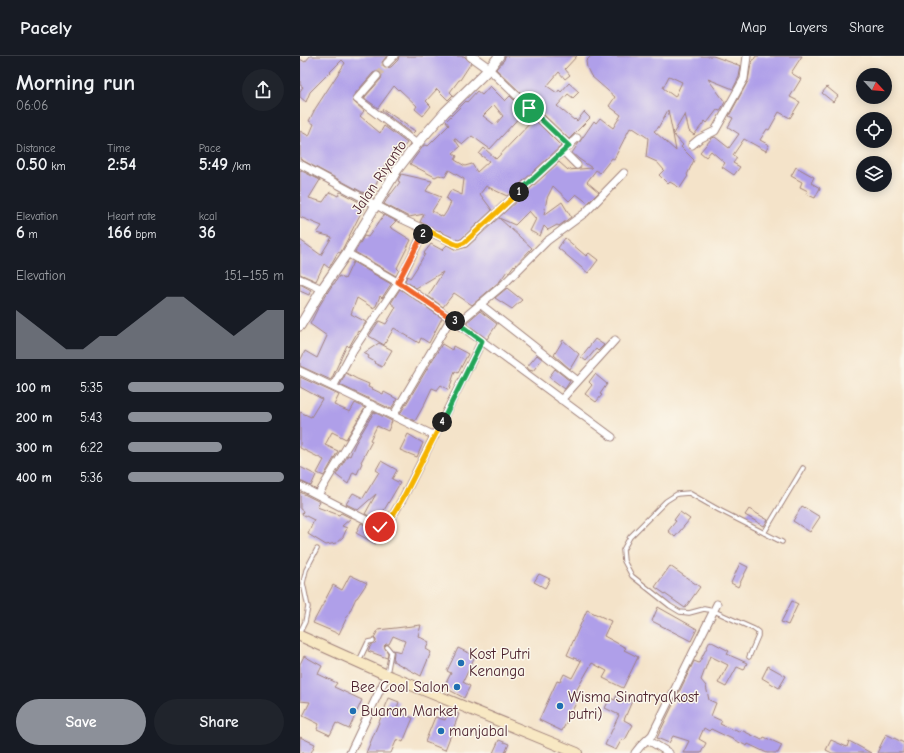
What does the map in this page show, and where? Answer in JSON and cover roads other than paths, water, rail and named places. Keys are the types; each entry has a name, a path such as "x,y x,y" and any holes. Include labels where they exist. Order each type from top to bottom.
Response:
{"main road":[{"path":"300,636 577,753"}],"street":[{"path":"387,63 394,56"},
{"path":"472,56 489,70 569,146"},
{"name":"Jalan Riyanto","path":"300,326 322,289 347,253 397,170 445,112 489,70 499,56"},
{"path":"692,145 700,139 715,132 744,79 747,56"},
{"path":"377,76 357,98 357,100 417,144"},
{"path":"300,164 402,219 458,245 464,243 577,138"},
{"path":"563,151 577,165"},
{"path":"458,322 503,285 547,242 585,212 624,173"},
{"path":"334,387 353,350 398,282 425,229"},
{"path":"347,253 398,282 458,322 612,437"},
{"path":"300,279 322,289"},
{"path":"480,304 578,381"},
{"path":"393,416 451,318"},
{"path":"561,400 615,340"},
{"path":"300,486 383,528 387,525 403,498 482,341"},
{"path":"300,371 435,436"},
{"path":"318,495 372,405"},
{"path":"635,753 642,743 648,740 652,735 715,607"},
{"path":"350,753 387,674"},
{"path":"648,740 668,753"}],"lane":[{"path":"764,533 804,468"},
{"path":"749,657 758,636 758,632 715,607 689,614 680,612 632,576 624,561 622,550 630,537 666,501 677,494 689,493 782,542"},
{"path":"300,632 305,622 308,607 303,583 306,570 317,549"},
{"path":"359,662 368,642 373,641"},
{"path":"387,647 391,652 387,674"}],"tunnel":[{"path":"377,76 387,63"}],"place":[{"name":"Kost Putri Kenanga","path":"461,663"},
{"name":"Bee Cool Salon","path":"457,687"},
{"name":"Wisma Sinatrya(kost putri)","path":"560,706"},
{"name":"Buaran Market","path":"353,711"},
{"name":"manjabal","path":"441,731"}]}
